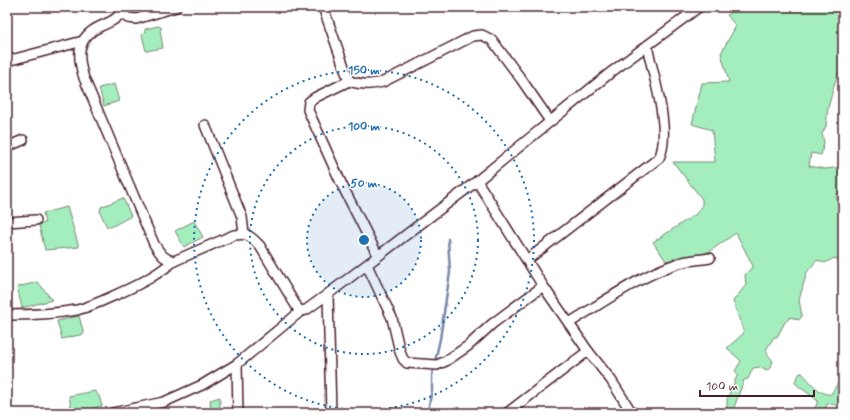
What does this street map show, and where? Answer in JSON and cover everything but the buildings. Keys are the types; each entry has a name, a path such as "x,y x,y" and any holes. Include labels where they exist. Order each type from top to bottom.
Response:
{"street":[{"path":"174,261 166,260 154,244 87,85 80,64 79,52 83,41 89,34 99,27 115,20 122,10 128,18 136,18 176,7"},
{"path":"323,7 349,81"},
{"path":"112,413 146,409 164,402 202,385 237,364 302,311 306,310 368,265 477,181 610,73 700,7"},
{"path":"378,256 342,185 308,110 309,102 349,81 360,85 371,85 383,82 473,36 482,35 492,40 521,78 550,121"},
{"path":"7,61 83,41"},
{"path":"527,260 659,158 662,153 664,129 662,114 647,46"},
{"path":"205,125 242,218 244,234"},
{"path":"7,147 23,140"},
{"path":"477,181 543,286 588,351 611,380 632,413"},
{"path":"7,222 36,220"},
{"path":"7,315 46,314 78,310 90,306 137,286 157,275 174,261 234,235 244,234 252,238 260,246 298,309 302,311"},
{"path":"569,323 646,277 687,261 710,258"},
{"path":"368,265 392,318 403,360 407,364 435,365 446,361 468,346 492,324 543,286"},
{"path":"328,294 331,413"},
{"path":"507,413 588,351"},
{"path":"237,364 238,413"}],"green space":[{"path":"736,7 843,7 843,62 835,82 828,108 826,126 822,134 824,142 821,155 811,153 809,166 825,169 843,167 843,189 837,194 837,202 843,212 843,262 834,258 825,263 817,260 807,272 799,300 802,316 799,320 791,317 785,322 777,337 774,337 766,350 773,361 770,368 766,371 760,367 753,368 748,379 744,380 732,413 726,413 727,399 738,374 735,371 741,361 727,348 744,333 733,301 746,285 745,275 753,266 736,233 710,251 700,255 666,261 653,242 696,214 702,205 702,199 673,162 715,162 712,130 692,124 702,83 729,82 721,53 736,26 727,15"},
{"path":"158,26 162,28 160,30 163,48 146,51 142,35 145,32 145,29"},
{"path":"114,84 119,101 104,106 99,88"},
{"path":"123,198 131,216 111,227 107,227 100,212 101,207"},
{"path":"67,207 79,247 45,250 39,225 45,223 43,213"},
{"path":"194,221 203,237 184,247 175,231"},
{"path":"38,282 52,300 22,308 17,287"},
{"path":"79,316 84,334 62,339 57,321"},
{"path":"800,373 802,373 819,390 827,394 831,394 843,375 843,401 836,405 828,403 823,413 813,413 818,401 796,384 795,381"},
{"path":"95,391 99,396 102,406 72,413 69,396"},
{"path":"220,397 220,413 211,413 210,400"}],"waterway":[{"path":"429,413 432,375 440,339 450,272 448,239"}]}
